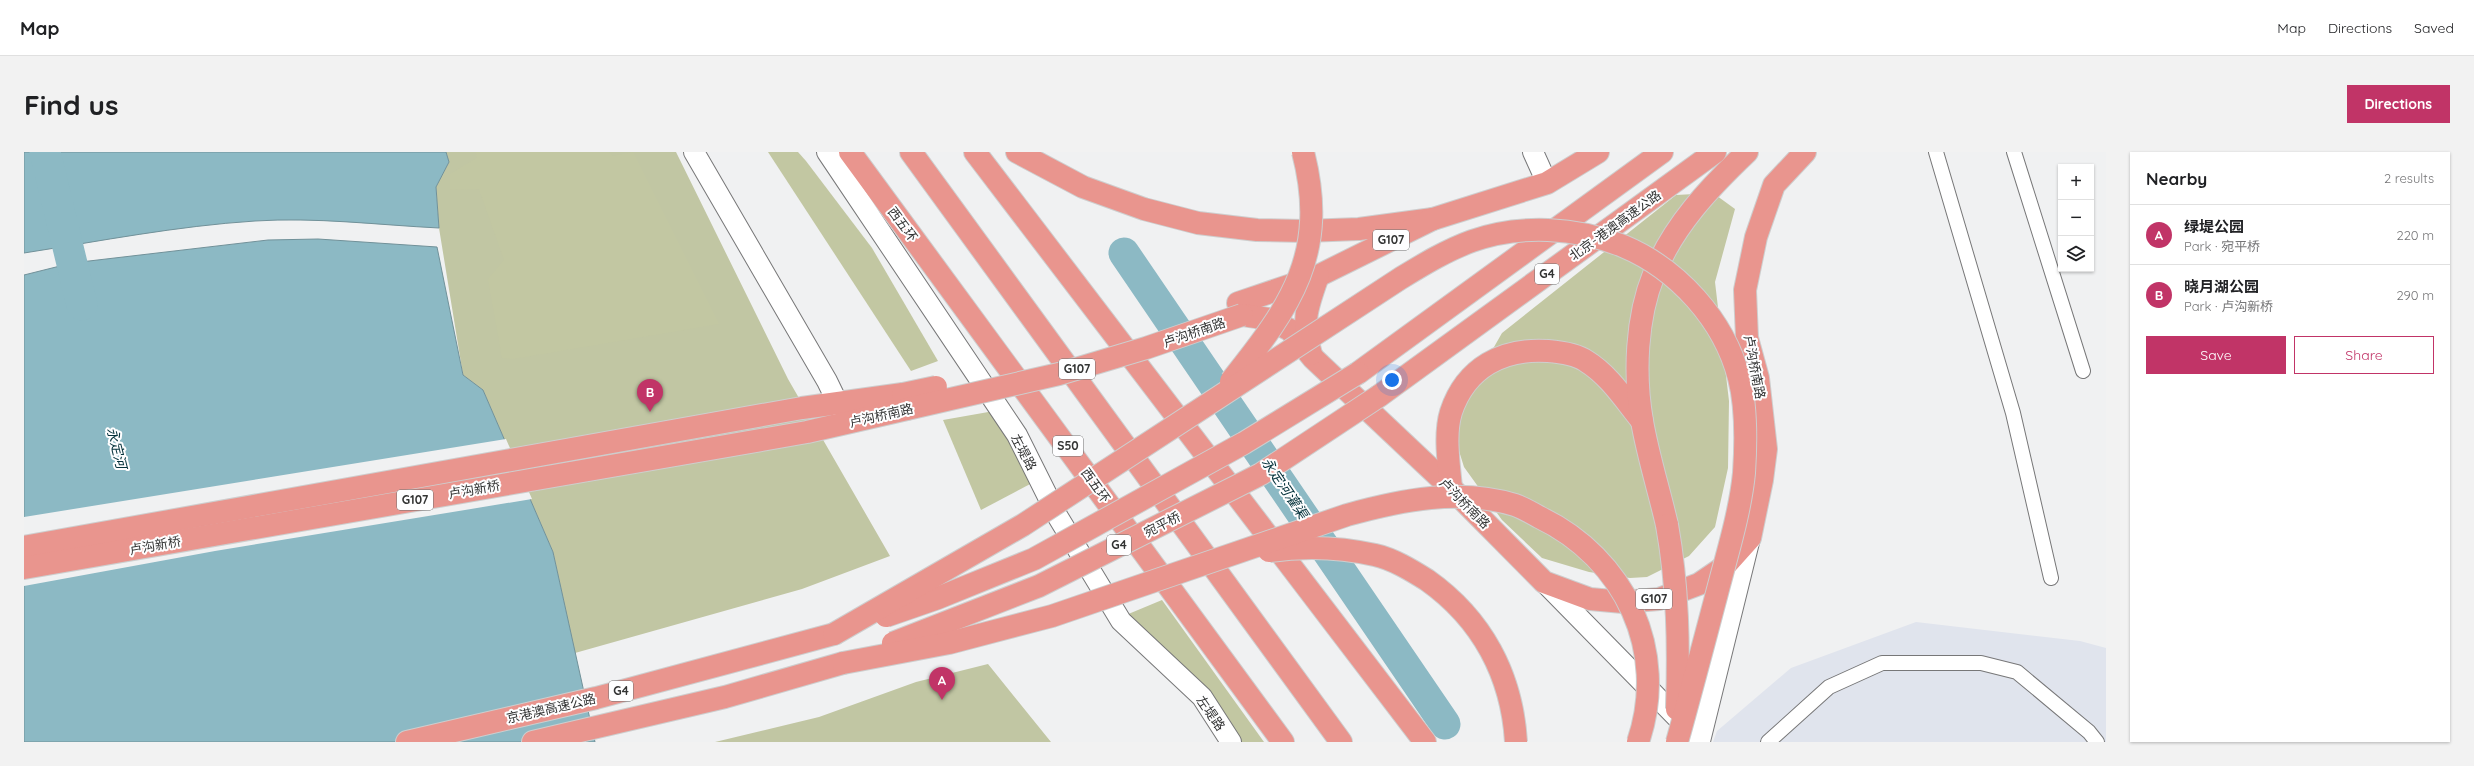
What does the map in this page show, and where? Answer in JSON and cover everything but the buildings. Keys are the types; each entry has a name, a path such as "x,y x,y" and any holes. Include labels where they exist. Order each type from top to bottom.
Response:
{"highway":[{"name":"西五环","path":"850,152 1282,742"},
{"path":"911,152 1341,742"},
{"path":"975,152 1426,742"},
{"path":"1017,152 1083,187 1144,209 1198,223 1256,230 1305,231 1359,229 1433,219"},
{"path":"1218,397 1274,326 1291,297 1303,265 1309,240 1310,208 1309,180 1303,152"},
{"name":"卢沟桥南路","path":"802,408 838,403 905,401 1059,374 1146,348 1318,276 1433,219 1547,183 1598,152"},
{"name":"G4","path":"834,634 938,598 1034,559 1244,443 1358,373 1662,152"},
{"name":"北京-港澳高速公路","path":"1379,396 1715,152"},
{"path":"1677,742 1679,613 1675,566 1667,524 1642,421 1638,374 1640,340 1645,305 1654,274 1669,245 1692,210 1747,152"},
{"name":"卢沟桥南路","path":"1240,309 1269,319 1290,330 1313,358 1451,488 1544,582 1590,599 1623,602 1659,599 1699,584 1724,567 1750,538 1762,480 1766,449 1764,417 1758,378 1748,338 1745,290 1756,237 1774,185 1805,152"},
{"path":"834,634 1023,524 1441,254 1473,240 1510,232 1542,230 1578,232 1609,240 1636,252 1663,268 1704,309 1721,335 1739,378 1745,426 1744,474 1736,519 1677,742"},
{"path":"1313,358 1305,335 1306,317 1318,276"},
{"path":"1451,488 1448,444 1451,413 1463,388 1479,370 1498,356 1528,350 1558,352 1585,360 1611,382 1642,421"},
{"name":"宛平桥","path":"843,663 1039,586 1261,474 1379,396"},
{"name":"卢沟桥南路","path":"807,432 847,423 905,401"},
{"name":"卢沟新桥","path":"24,547 802,408"},
{"name":"卢沟新桥","path":"24,568 807,432"},
{"path":"843,663 949,642 1052,616 1348,515 1395,501 1422,498 1470,497 1515,505 1550,522 1576,539 1598,557 1615,579 1631,610 1648,661 1649,696 1645,721 1638,742"},
{"path":"1226,557 1288,548 1332,548 1376,555 1412,570 1446,593 1469,616 1485,639 1498,666 1508,695 1516,742"},
{"name":"京港澳高速公路","path":"407,742 596,698 834,634"},
{"name":"G4","path":"533,742 725,697 843,663"}],"street":[{"path":"694,152 838,403 847,423"},
{"name":"左堤路","path":"827,152 1016,435 1058,518 1121,621 1202,697 1231,742"},
{"path":"1533,152 1547,183"},
{"path":"1936,152 2013,413 2052,578"},
{"path":"2014,152 2083,371"},
{"path":"1700,742 1750,538"},
{"path":"1544,582 1700,742"},
{"path":"1768,742 1830,687 1882,663 1981,663 2017,672 2089,732 2097,742"}],"shaded area":[{"path":"1916,622 2080,641 2106,648 2106,742 1713,742 1717,731 1791,668"}],"green space":[{"path":"446,152 676,152 788,379 890,556 802,589 575,653 553,552 483,390 463,375 439,228 436,187 449,162"},
{"path":"476,152 609,152 612,156 633,152 719,324 513,359 502,358 488,279 504,260 479,189 450,190 450,174 477,158"},
{"path":"768,152 798,152 806,161 872,248 938,361 911,371"},
{"path":"1713,193 1735,209 1715,282 1729,401 1728,468 1715,527 1689,556 1647,577 1630,578 1589,572 1542,558 1502,520 1464,467 1455,438 1462,403 1502,333 1676,195"},
{"path":"994,411 1034,482 981,510 943,420"},
{"path":"1162,600 1264,742 1238,742 1126,615"},
{"path":"988,664 1051,742 715,742 819,717 916,682"}],"water":[{"path":"24,152 446,152 449,162 436,187 439,228 301,220 255,221 168,230 24,253"},
{"path":"318,239 437,247 463,375 483,390 553,552 595,742 24,742 24,275 72,263 268,240"}],"pier":[{"path":"506,439 532,499 215,551 24,586 24,517"}],"waterway":[{"name":"永定河","path":"45,152 82,305"},
{"name":"永定河灌渠","path":"1124,253 1445,724"}],"place":[{"name":"晓月湖公园","path":"650,412"},
{"name":"绿堤公园","path":"942,700"}]}
